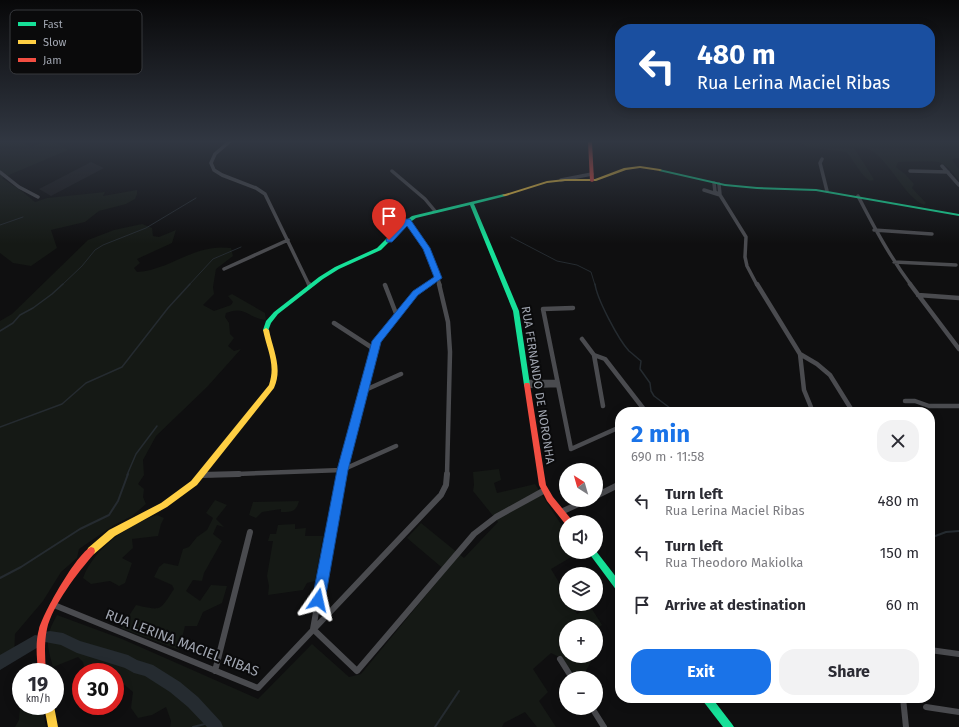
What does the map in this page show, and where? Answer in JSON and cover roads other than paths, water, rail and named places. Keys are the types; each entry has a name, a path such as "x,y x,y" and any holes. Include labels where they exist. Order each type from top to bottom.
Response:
{"main road":[{"path":"41,663 40,640 47,617 82,561 97,545 112,533 177,497 201,475 261,401 275,380 277,374 276,363 266,334 268,322 276,313 331,271 379,249 408,221 418,216 472,203 543,183 592,177 601,179 608,176"},
{"path":"686,176 716,183 748,187 828,191 959,215"},
{"name":"RUA FERNANDO DE NORONHA","path":"472,203 516,311 541,475 545,490 563,515"},
{"path":"597,559 615,582"},
{"path":"710,703 729,727"},
{"path":"51,715 53,727"}],"street":[{"path":"5,176 19,187 38,197"},
{"path":"223,176 263,191 310,286"},
{"path":"398,176 425,199 435,211"},
{"path":"824,176 828,191"},
{"path":"951,176 959,185"},
{"path":"716,183 720,195 746,237 745,261 748,270 767,303 800,354 817,364 830,375 850,407"},
{"path":"704,190 720,195"},
{"path":"858,196 874,230 894,262 959,349"},
{"name":"RUA LERINA MACIEL RIBAS","path":"54,605 258,688 441,494 446,485 450,337 446,307 438,278 427,248 408,221"},
{"path":"874,230 932,234"},
{"path":"224,269 288,240"},
{"path":"894,262 956,266"},
{"path":"438,278 416,293 378,338 374,349 342,470 313,629 358,671 474,534 496,517 545,490"},
{"path":"385,285 396,316"},
{"path":"918,295 959,298"},
{"path":"573,308 543,309 571,450 615,429"},
{"path":"334,323 374,349"},
{"path":"582,339 594,355 603,406"},
{"path":"800,354 801,384 810,407"},
{"path":"594,355 605,359 642,407"},
{"path":"363,392 401,374"},
{"path":"527,384 558,383"},
{"path":"905,401 915,401 929,406 959,406"},
{"path":"201,475 342,470 396,446"},
{"path":"603,492 615,486"},
{"path":"561,512 572,507"},
{"path":"215,670 250,532"},
{"path":"935,651 959,654"},
{"path":"904,703 906,727"},
{"path":"926,707 959,712"},
{"path":"596,715 604,727"}],"waterway":[{"path":"62,285 82,266 95,250 103,245 146,228 196,198"},
{"path":"0,225 23,217"},
{"path":"511,237 557,261 577,265 591,272 595,285"},
{"path":"189,285 213,259 241,247"},
{"path":"0,331 13,323 20,315 33,308 52,294 63,284"},
{"path":"0,427 62,404 86,383 122,367 168,308 190,284"},
{"path":"595,284 604,309 619,338 629,351 641,361 640,369 650,383 651,391 654,396 669,407"},
{"path":"127,475 136,454 157,426"},
{"path":"0,578 21,567 80,529 109,515 118,501 128,474"},
{"path":"935,536 946,532 959,531"},
{"path":"50,637 63,639 77,647 128,662 134,666 148,670 175,687 193,702 216,727"},
{"path":"0,663 35,641"},
{"path":"435,727 459,691"},
{"path":"193,727 213,722"}]}
